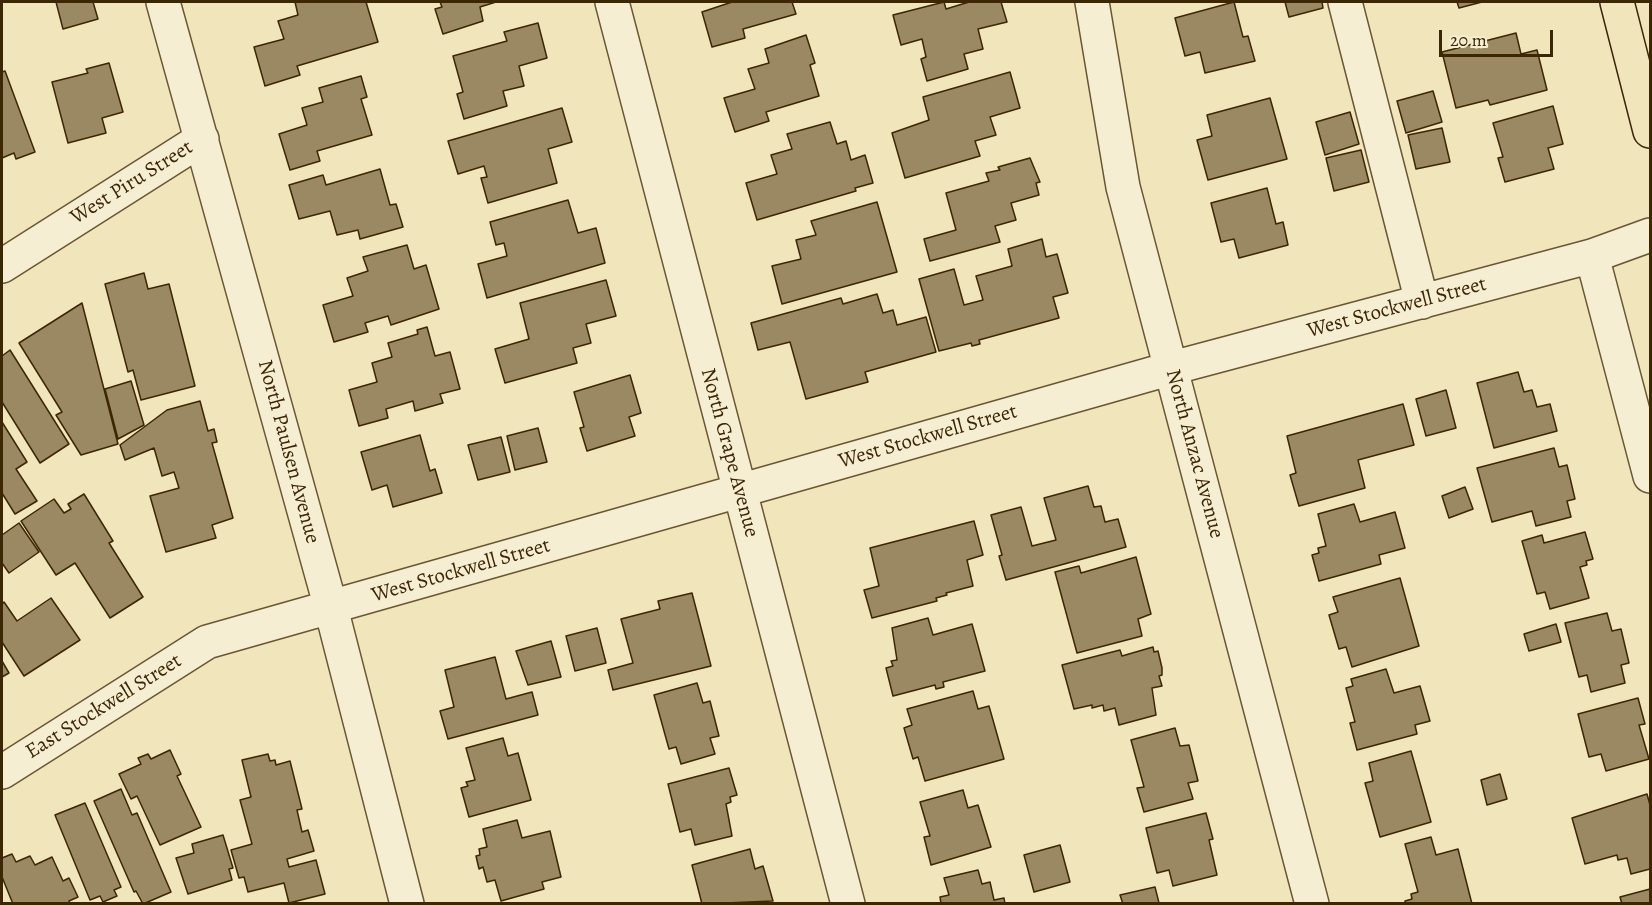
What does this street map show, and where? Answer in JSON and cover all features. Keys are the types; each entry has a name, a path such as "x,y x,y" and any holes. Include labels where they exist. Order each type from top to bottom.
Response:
{"main road":[{"path":"1617,2 1650,130"}],"street":[{"name":"North Paulsen Avenue","path":"163,2 331,608 407,903"},
{"name":"North Grape Avenue","path":"612,2 848,903"},
{"name":"North Anzac Avenue","path":"1092,2 1123,188 1312,903"},
{"path":"1345,2 1422,302"},
{"name":"West Piru Street","path":"2,266 202,139"},
{"name":"West Stockwell Street","path":"207,642 1172,368 1592,256 1650,235"},
{"path":"1592,256 1650,476"},
{"name":"East Stockwell Street","path":"2,772 207,642"}],"building":[{"path":"56,2 93,2 98,19 63,29"},
{"path":"295,2 366,2 378,42 297,66 300,75 265,86 254,47 284,39 278,21 298,15"},
{"path":"440,2 496,2 480,7 483,21 443,34 435,9 442,7"},
{"path":"732,2 792,2 796,14 743,29 745,38 712,47 702,12"},
{"path":"944,2 946,9 969,2 1001,2 1007,22 978,29 983,49 964,54 968,69 927,81 921,59 926,57 922,39 901,45 893,15"},
{"path":"1234,2 1243,37 1248,36 1255,61 1205,73 1200,52 1185,56 1175,18"},
{"path":"1285,2 1322,2 1323,8 1289,17"},
{"path":"1457,2 1482,2 1459,8"},
{"path":"538,23 547,58 519,66 524,86 503,91 507,106 464,119 457,94 463,92 453,56 507,41 504,32"},
{"path":"1516,33 1521,54 1537,50 1547,90 1490,105 1488,100 1456,108 1442,52"},
{"path":"806,35 815,63 810,65 819,96 766,112 769,121 735,132 724,98 755,89 748,69 769,63 765,49"},
{"path":"109,63 123,112 102,118 106,133 68,143 52,82 88,73 86,69"},
{"path":"5,71 35,152 16,159 14,153 2,158 2,72"},
{"path":"1010,72 1020,108 990,117 996,135 975,141 980,156 905,178 892,133 929,120 923,97"},
{"path":"361,76 367,97 361,99 372,135 317,151 320,161 290,170 279,134 307,125 302,108 323,102 319,88"},
{"path":"1433,91 1442,122 1406,133 1397,101"},
{"path":"1270,98 1287,159 1208,180 1197,140 1212,136 1207,115"},
{"path":"1553,106 1563,144 1548,148 1554,169 1505,182 1498,158 1503,157 1493,123"},
{"path":"562,108 572,142 548,149 557,183 488,203 481,178 487,177 484,166 458,174 448,141"},
{"path":"1350,112 1359,144 1325,155 1316,122"},
{"path":"830,122 837,144 846,141 851,160 865,155 873,183 855,188 856,191 757,220 746,183 777,174 771,155 792,149 787,134"},
{"path":"1442,128 1450,162 1416,169 1408,135"},
{"path":"1361,150 1369,182 1334,191 1326,158"},
{"path":"1030,158 1040,182 1036,183 1039,195 1011,203 1016,220 995,226 1000,242 930,261 924,239 956,230 946,193 989,181 986,173 1000,170 998,167"},
{"path":"380,169 390,205 396,204 403,227 360,239 358,230 337,235 330,211 299,219 289,185 323,175 326,185"},
{"path":"1267,188 1276,224 1283,222 1288,245 1239,258 1234,239 1221,242 1211,203"},
{"path":"568,200 578,233 596,228 605,263 487,298 478,264 507,256 504,243 496,245 490,222"},
{"path":"877,202 897,272 782,304 772,266 801,259 796,240 816,235 811,221"},
{"path":"1042,239 1046,257 1057,254 1068,293 1053,297 1059,318 979,340 980,344 972,346 971,343 939,351 919,279 954,269 964,305 983,300 976,276 1012,266 1008,249"},
{"path":"407,245 414,269 426,265 439,309 391,325 388,316 365,323 368,332 334,342 323,305 353,296 347,278 368,271 363,257"},
{"path":"144,273 148,289 169,284 195,386 141,400 133,370 128,372 105,284"},
{"path":"606,280 616,316 586,324 591,343 573,348 577,363 505,383 495,349 529,339 520,303"},
{"path":"877,294 883,313 893,310 897,325 926,317 936,352 865,372 868,382 806,399 790,342 758,350 751,323 841,298 843,304"},
{"path":"82,303 118,444 81,455 56,415 62,412 19,343"},
{"path":"427,327 435,356 450,352 460,389 440,394 443,403 415,411 413,401 386,409 388,418 359,426 349,390 377,382 372,363 392,357 388,343 418,334 417,330"},
{"path":"10,350 69,444 40,463 2,402 2,356"},
{"path":"1518,372 1524,392 1532,390 1537,407 1550,404 1557,431 1494,448 1477,383"},
{"path":"630,375 641,413 629,417 635,436 587,451 580,428 584,427 574,392"},
{"path":"131,381 144,425 118,439 105,389"},
{"path":"1446,390 1456,428 1426,436 1416,399"},
{"path":"200,401 208,431 214,429 217,442 212,443 233,518 212,525 216,538 166,552 150,496 179,488 174,472 162,476 154,448 125,460 120,445 167,410"},
{"path":"1403,404 1414,445 1358,460 1365,488 1299,506 1290,475 1296,473 1287,436"},
{"path":"2,422 27,462 16,469 37,501 15,514 2,493"},
{"path":"538,428 547,462 515,470 507,436"},
{"path":"420,435 430,471 435,469 442,493 393,507 387,485 372,490 361,452"},
{"path":"501,437 510,472 478,480 468,445"},
{"path":"1554,448 1559,467 1567,465 1575,499 1567,501 1571,517 1536,526 1532,511 1492,522 1477,468"},
{"path":"1088,486 1094,507 1101,506 1105,522 1118,519 1126,547 1006,580 991,515 1021,507 1032,546 1056,540 1044,498"},
{"path":"1465,487 1473,509 1449,518 1442,496"},
{"path":"84,494 113,541 109,543 143,597 110,618 75,563 56,575 21,521 54,499 64,513 71,509 68,504"},
{"path":"1354,504 1360,522 1395,512 1405,548 1379,555 1381,564 1319,581 1312,555 1319,553 1318,548 1326,546 1318,514"},
{"path":"974,521 983,555 967,560 973,586 946,593 947,595 936,598 937,601 872,618 864,590 879,586 870,548"},
{"path":"19,523 39,552 9,573 2,563 2,535"},
{"path":"1585,532 1593,559 1586,561 1587,565 1580,567 1589,598 1550,609 1545,592 1537,594 1522,541 1542,535 1544,543"},
{"path":"1136,557 1151,614 1138,619 1142,636 1077,653 1055,572 1079,566 1081,573"},
{"path":"1400,578 1419,646 1352,667 1346,647 1339,649 1329,615 1338,612 1333,597"},
{"path":"692,593 711,666 613,690 608,670 633,663 621,619 660,609 658,601"},
{"path":"51,598 80,640 24,676 2,642 2,604 4,602 17,621"},
{"path":"1607,613 1612,631 1621,629 1629,663 1621,665 1625,683 1591,692 1587,675 1579,677 1565,623"},
{"path":"928,618 933,635 972,624 985,671 943,682 944,687 936,689 935,685 893,696 886,668 893,666 891,661 897,660 892,628"},
{"path":"1556,624 1561,642 1529,651 1524,634"},
{"path":"597,628 606,663 575,671 566,636"},
{"path":"551,641 561,677 528,685 516,651"},
{"path":"1153,647 1154,652 1158,651 1162,668 1162,675 1159,676 1162,686 1152,688 1156,715 1119,725 1115,708 1104,711 1103,705 1092,708 1092,705 1074,709 1062,665 1120,650 1122,656"},
{"path":"495,657 506,699 532,692 538,715 448,739 440,711 454,707 445,670"},
{"path":"2,661 9,673 2,677"},
{"path":"1386,669 1394,693 1420,686 1430,721 1415,725 1417,734 1357,750 1350,723 1355,722 1346,688 1353,686 1351,679"},
{"path":"697,683 703,703 710,701 719,736 710,738 715,754 681,764 676,747 669,749 654,695"},
{"path":"973,691 978,709 989,706 1004,759 925,781 918,757 913,759 904,728 912,725 907,709"},
{"path":"1638,698 1645,724 1639,725 1649,759 1606,771 1601,754 1589,757 1578,714"},
{"path":"1175,728 1180,746 1189,745 1198,781 1188,783 1193,799 1144,812 1137,788 1144,787 1131,740"},
{"path":"503,738 508,756 518,753 531,800 469,817 461,788 468,786 466,782 475,780 466,748"},
{"path":"170,750 181,774 177,776 201,827 160,845 137,796 131,799 119,774 141,764 138,758 148,754 151,759"},
{"path":"1411,751 1431,822 1380,837 1365,783 1373,781 1369,763"},
{"path":"268,754 270,761 275,760 276,765 290,761 302,809 297,810 302,832 308,830 314,851 287,859 289,867 316,860 325,894 289,903 284,883 248,892 244,877 239,878 231,850 252,844 240,800 251,797 242,760"},
{"path":"729,768 737,795 730,797 731,802 726,804 732,836 695,845 691,829 680,832 668,784"},
{"path":"1500,774 1507,799 1487,805 1481,780"},
{"path":"121,789 132,815 137,813 171,892 143,904 136,891 134,892 94,801"},
{"path":"963,790 968,808 978,805 991,847 931,865 924,837 930,836 920,802"},
{"path":"1647,794 1650,805 1650,869 1631,874 1627,858 1618,860 1617,855 1585,864 1572,818"},
{"path":"85,803 121,887 114,890 117,896 103,902 100,896 90,900 55,815"},
{"path":"1206,813 1213,839 1209,840 1217,875 1173,886 1169,870 1157,873 1146,828"},
{"path":"517,820 522,838 550,831 561,877 542,882 544,889 501,901 495,880 487,882 483,867 479,869 476,856 480,855 479,849 487,847 483,829"},
{"path":"223,835 233,868 229,869 232,880 188,894 176,858 194,853 192,844"},
{"path":"1431,837 1436,855 1458,849 1472,904 1405,904 1405,901 1412,899 1411,894 1418,892 1405,844"},
{"path":"1060,845 1070,882 1034,892 1024,855"},
{"path":"750,849 755,869 763,866 773,901 702,904 692,865"},
{"path":"12,854 16,862 30,856 35,865 52,857 63,881 69,878 78,897 69,901 70,904 13,904 2,877 2,858"},
{"path":"978,870 982,884 990,882 994,900 1004,898 1005,904 941,904 940,897 949,895 944,878"},
{"path":"1155,887 1159,903 1123,904 1120,895"},
{"path":"1650,889 1650,904 1622,904 1620,897"}]}
